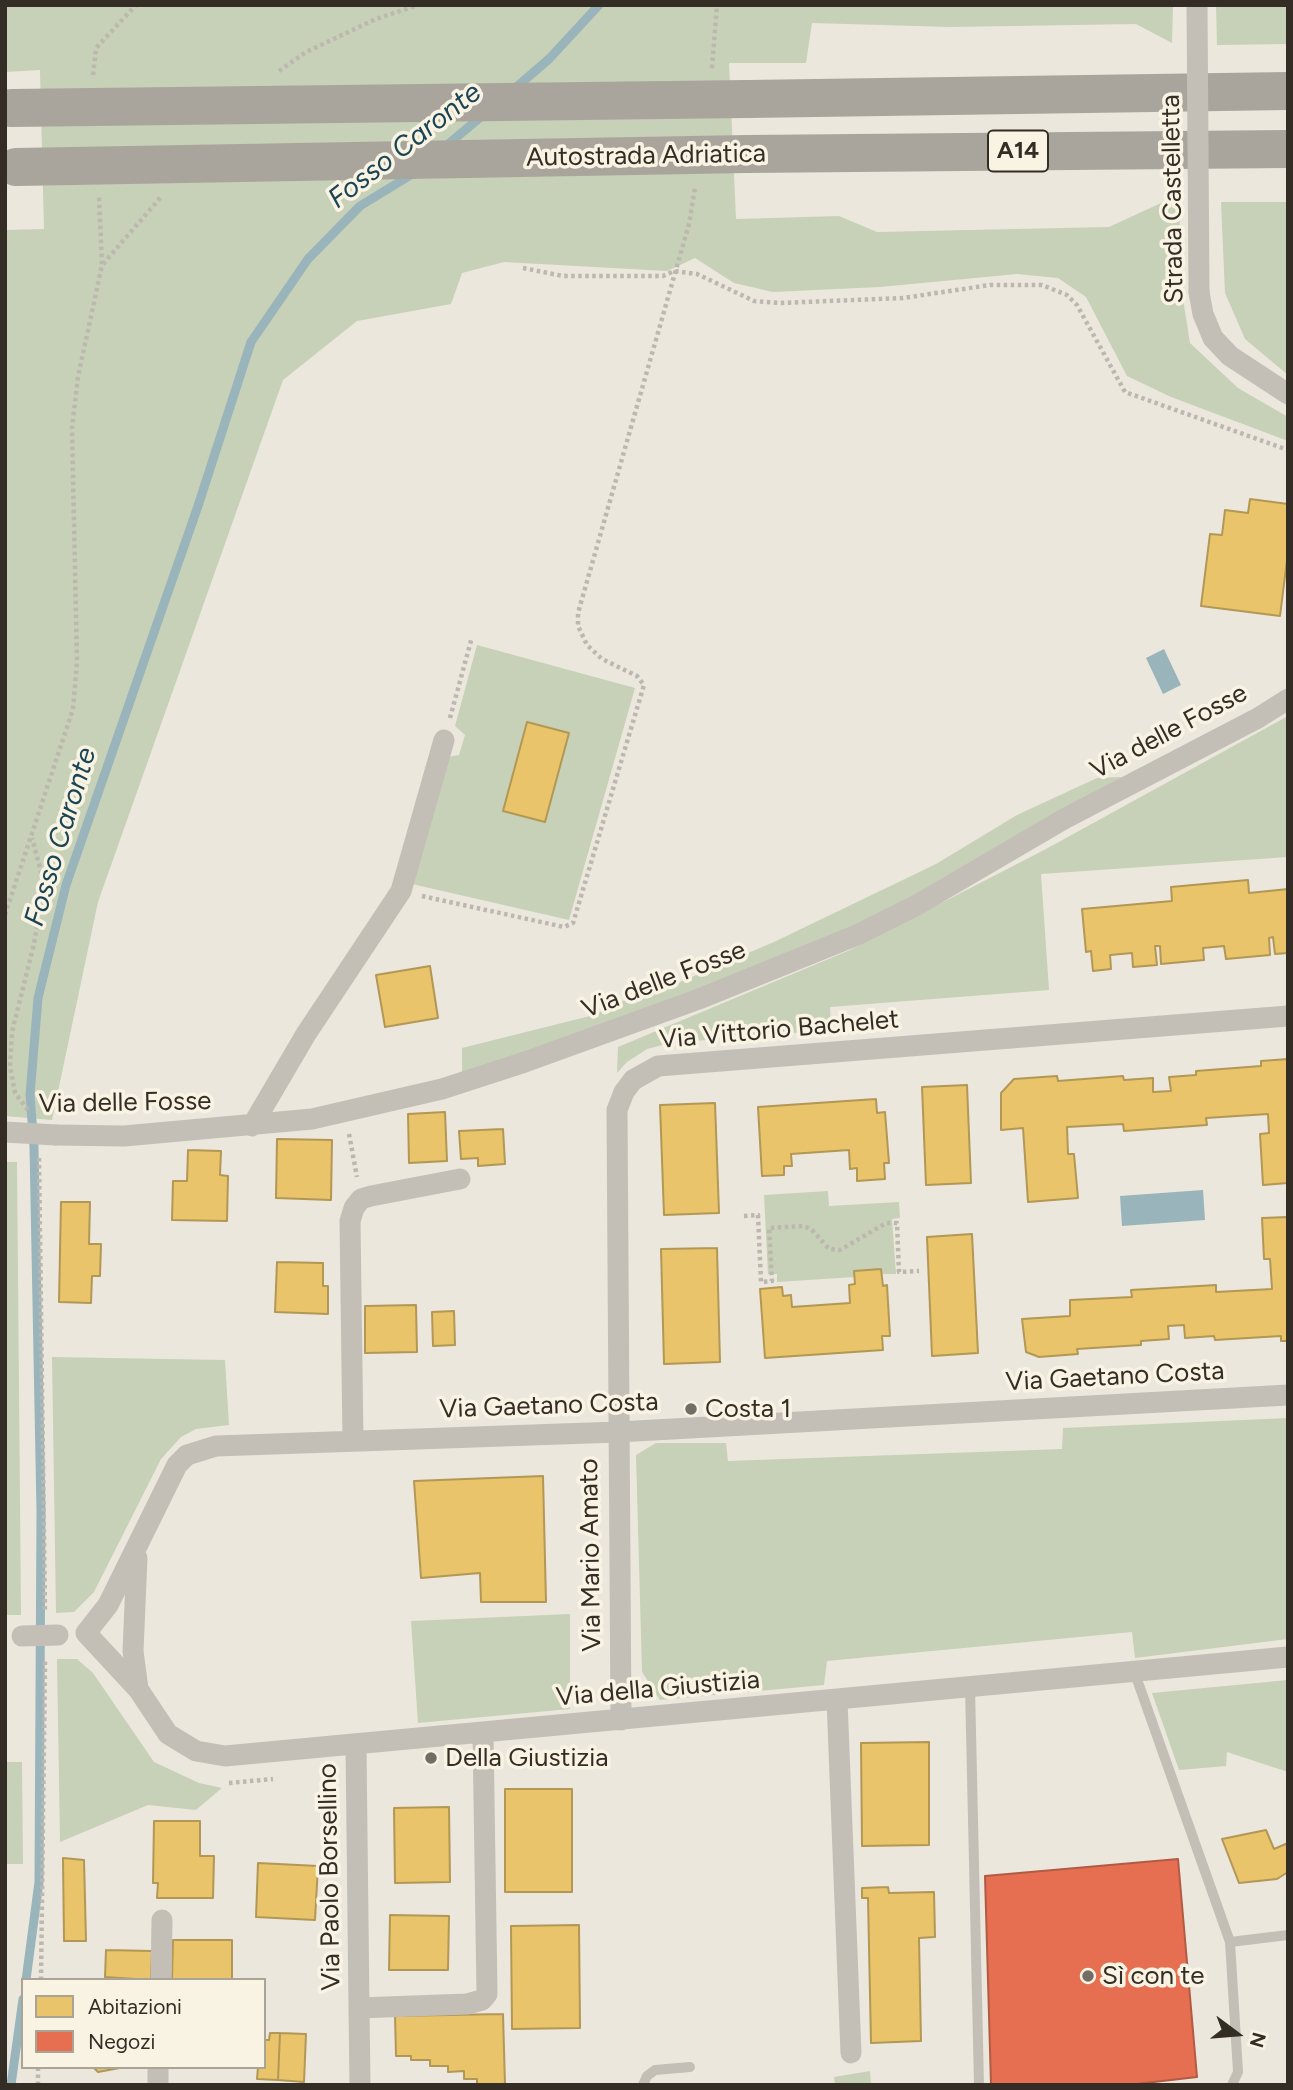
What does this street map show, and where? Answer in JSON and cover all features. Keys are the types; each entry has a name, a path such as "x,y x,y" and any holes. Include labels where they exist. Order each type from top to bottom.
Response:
{"highway":[{"name":"A14","path":"8,108 1288,91"},
{"name":"Autostrada Adriatica","path":"11,167 747,154 1288,149"}],"street":[{"name":"Strada Castelletta","path":"1197,5 1199,292 1203,314 1213,338 1230,356 1288,394"},
{"name":"Via delle Fosse","path":"5,1132 47,1141 252,1126 345,1112 442,1089 525,1062 699,999 858,935 917,905 1064,819 1258,718 1288,699"},
{"path":"252,1126 306,1034 401,891 444,740"},
{"name":"Via Vittorio Bachelet","path":"618,1432 618,1110 624,1092 644,1071 657,1066 1288,1016"},
{"path":"353,1441 350,1221 354,1208 361,1199 460,1179"},
{"name":"Via Gaetano Costa","path":"86,1633 108,1605 169,1477 187,1455 216,1447 618,1432 1288,1395"},
{"name":"Via Mario Amato","path":"618,1432 621,1720"},
{"path":"138,1689 134,1637 140,1541"},
{"path":"13,1637 86,1633"},
{"name":"Via della Giustizia","path":"86,1633 138,1689 168,1734 196,1751 225,1756 356,1746 1288,1657"},
{"path":"837,1700 851,2053"},
{"name":"Via Paolo Borsellino","path":"359,2008 467,2004 485,1997 488,1990 483,1733"},
{"name":"Via Paolo Borsellino","path":"356,1746 360,2085"},
{"path":"161,1978 162,1920"}],"lane":[{"path":"1134,1671 1230,1942 1238,2072 1231,2085"},
{"path":"970,1687 979,2085"},
{"path":"1230,1942 1288,1935"},
{"path":"643,2085 647,2076 655,2070 690,2067"}],"path":[{"path":"105,38 136,5"},
{"path":"711,73 717,5"},
{"path":"401,891 564,927 573,923 644,685 637,676 602,659 587,645 578,626 578,613 689,224 697,175"},
{"path":"5,915 73,709 77,662 72,428 78,377 102,265"},
{"path":"523,268 563,276 663,276 674,271 697,274 754,301 780,303 904,298 990,285 1042,285 1056,289 1077,305 1114,378 1125,392 1288,450"},
{"path":"444,740 472,637"},
{"path":"32,838 44,883 34,944 12,1032 10,1066 15,1093 20,1102 36,1113"},
{"path":"345,1112 361,1199"},
{"path":"41,1978 50,1634 47,1141"},
{"path":"744,1216 758,1215 761,1282 772,1281 769,1228 804,1226 812,1230 829,1248 840,1250 886,1223 897,1223 900,1272 919,1271"}],"green space":[{"path":"5,5 1173,5 1172,43 1136,24 950,27 812,23 806,63 729,63 736,219 839,216 877,232 1109,227 1161,203 1180,203 1179,274 1190,343 1238,388 1288,417 1288,441 1171,397 1127,376 1086,297 1058,278 1017,274 880,287 773,292 734,283 695,258 667,271 504,262 462,273 451,304 357,321 283,380 98,902 52,1120 5,1116 5,230 44,229 40,70 5,72"},
{"path":"1216,5 1288,5 1288,44 1217,45"},
{"path":"1221,202 1288,202 1288,375 1245,339 1225,293"},
{"path":"477,645 635,688 569,920 412,884 446,757 459,755 465,735 455,726","holes":["527,722 569,734 545,822 503,811"]},
{"path":"1288,716 1288,857 1041,874 1049,990 830,1007 831,1030 670,1043 647,1049 627,1062 617,1073 618,1047 850,950 1046,849"},
{"path":"1122,777 912,899 853,928 697,994 462,1073 462,1048 594,1015 627,999 668,987 774,942 936,864 1017,815 1097,778"},
{"path":"5,1162 17,1162 21,1615 5,1615"},
{"path":"828,1191 829,1206 899,1202 900,1218 892,1219 896,1274 882,1274 881,1269 854,1271 855,1277 777,1282 777,1274 768,1274 764,1195"},
{"path":"52,1357 225,1360 229,1425 196,1429 181,1437 161,1459 94,1592 74,1612 56,1613"},
{"path":"1288,1418 1288,1639 1135,1658 1132,1632 827,1661 824,1685 660,1700 642,1672 636,1455 656,1443 726,1443 728,1461 1062,1449 1063,1428"},
{"path":"570,1614 570,1709 418,1723 411,1621"},
{"path":"57,1659 77,1659 93,1673 154,1762 199,1783 222,1788 196,1810 148,1805 60,1842"},
{"path":"1288,1680 1288,1772 1227,1752 1226,1766 1179,1770 1152,1693"},
{"path":"5,1762 22,1762 23,1864 5,1864"},
{"path":"870,2071 871,2085 835,2085 834,2077"}],"water":[{"path":"1164,649 1181,685 1163,694 1146,658"},
{"path":"1203,1190 1205,1220 1122,1226 1120,1196"}],"building: Abitazioni":[{"path":"1250,499 1288,504 1288,552 1280,616 1201,606 1210,534 1222,535 1225,510 1248,513"},
{"path":"527,722 569,733 545,822 503,811"},
{"path":"1248,880 1249,893 1288,889 1288,953 1275,954 1273,937 1269,938 1270,955 1226,959 1224,946 1203,948 1204,960 1161,964 1160,946 1155,946 1157,965 1133,967 1132,953 1110,955 1111,969 1093,971 1091,951 1086,952 1082,909 1172,901 1171,887"},
{"path":"430,966 438,1018 385,1027 376,975"},
{"path":"1288,1059 1288,1183 1263,1185 1260,1134 1269,1133 1268,1114 1206,1118 1207,1125 1124,1131 1123,1124 1067,1127 1068,1154 1074,1154 1078,1198 1028,1202 1023,1128 1001,1130 1001,1093 1014,1079 1057,1076 1058,1081 1123,1076 1124,1080 1153,1078 1153,1092 1171,1091 1169,1077 1196,1075 1196,1071 1261,1066 1261,1061"},
{"path":"967,1085 971,1183 926,1185 922,1087"},
{"path":"876,1099 877,1113 885,1112 889,1163 884,1163 885,1179 857,1181 857,1168 850,1169 849,1150 791,1154 792,1166 784,1166 784,1175 762,1176 758,1107"},
{"path":"715,1103 719,1213 664,1215 660,1105"},
{"path":"445,1112 447,1161 409,1163 408,1114"},
{"path":"503,1129 505,1164 478,1166 478,1158 461,1159 459,1131"},
{"path":"277,1139 332,1140 331,1200 276,1198"},
{"path":"188,1150 221,1151 220,1175 228,1176 227,1221 172,1220 173,1181 187,1181"},
{"path":"61,1202 90,1202 89,1244 101,1244 100,1276 92,1276 91,1303 59,1302"},
{"path":"1288,1217 1288,1341 1281,1341 1281,1336 1215,1340 1214,1336 1185,1338 1184,1325 1168,1326 1169,1339 1141,1341 1141,1345 1077,1349 1078,1354 1039,1357 1026,1352 1022,1319 1070,1316 1070,1300 1132,1297 1131,1290 1216,1285 1216,1292 1272,1289 1270,1259 1264,1259 1262,1218"},
{"path":"972,1234 978,1353 932,1356 927,1237"},
{"path":"717,1248 720,1362 664,1364 661,1249"},
{"path":"277,1262 323,1263 323,1286 328,1286 328,1314 275,1312"},
{"path":"881,1269 883,1286 887,1285 890,1336 882,1336 883,1350 765,1358 760,1289 782,1287 783,1296 791,1295 792,1307 850,1303 849,1285 855,1284 854,1271"},
{"path":"416,1305 417,1352 365,1353 365,1306"},
{"path":"454,1311 455,1345 433,1346 432,1312"},
{"path":"543,1476 546,1602 481,1602 480,1573 421,1578 414,1481"},
{"path":"929,1742 929,1845 862,1846 861,1743"},
{"path":"505,1789 572,1789 572,1892 505,1892"},
{"path":"449,1807 450,1882 395,1883 394,1808"},
{"path":"154,1821 200,1821 200,1856 214,1856 213,1898 157,1898 158,1883 153,1883"},
{"path":"1266,1830 1274,1849 1288,1843 1288,1872 1277,1879 1239,1883 1222,1839"},
{"path":"63,1858 84,1860 86,1941 64,1941"},
{"path":"258,1863 318,1866 315,1920 256,1917"},
{"path":"888,1887 889,1893 934,1892 935,1937 919,1938 921,2041 871,2043 868,1898 862,1898 862,1888"},
{"path":"390,1915 449,1916 448,1970 389,1970"},
{"path":"579,1925 580,2028 512,2029 511,1926"},
{"path":"173,1940 232,1940 232,1978 172,1978"},
{"path":"106,1950 152,1951 151,1978 105,1977"},
{"path":"503,2014 505,2085 477,2085 477,2079 464,2079 464,2071 448,2072 448,2066 430,2066 430,2060 411,2060 411,2056 396,2056 395,2016"},
{"path":"270,2033 280,2033 278,2080 257,2079 258,2069 266,2069 266,2040 269,2040"},
{"path":"280,2033 306,2034 304,2082 278,2080"}],"building: Negozi":[{"name":"Sì con te","path":"1178,1859 1197,2077 1128,2085 991,2085 985,1876"}],"waterway":[{"name":"Fosso Caronte","path":"513,90 549,59 599,5"},
{"name":"Fosso Caronte","path":"446,146 483,115"},
{"name":"Fosso Caronte","path":"26,1978 39,1882 41,1511 34,1147 30,1095 38,998 66,885 198,506 251,342 308,259 360,206 414,173"},
{"name":"Fosso Caronte","path":"11,2085 21,2013"}],"place":[{"name":"Costa 1","path":"691,1409"},
{"name":"Della Giustizia","path":"431,1758"},
{"name":"Sì con te","path":"1088,1976"}]}
